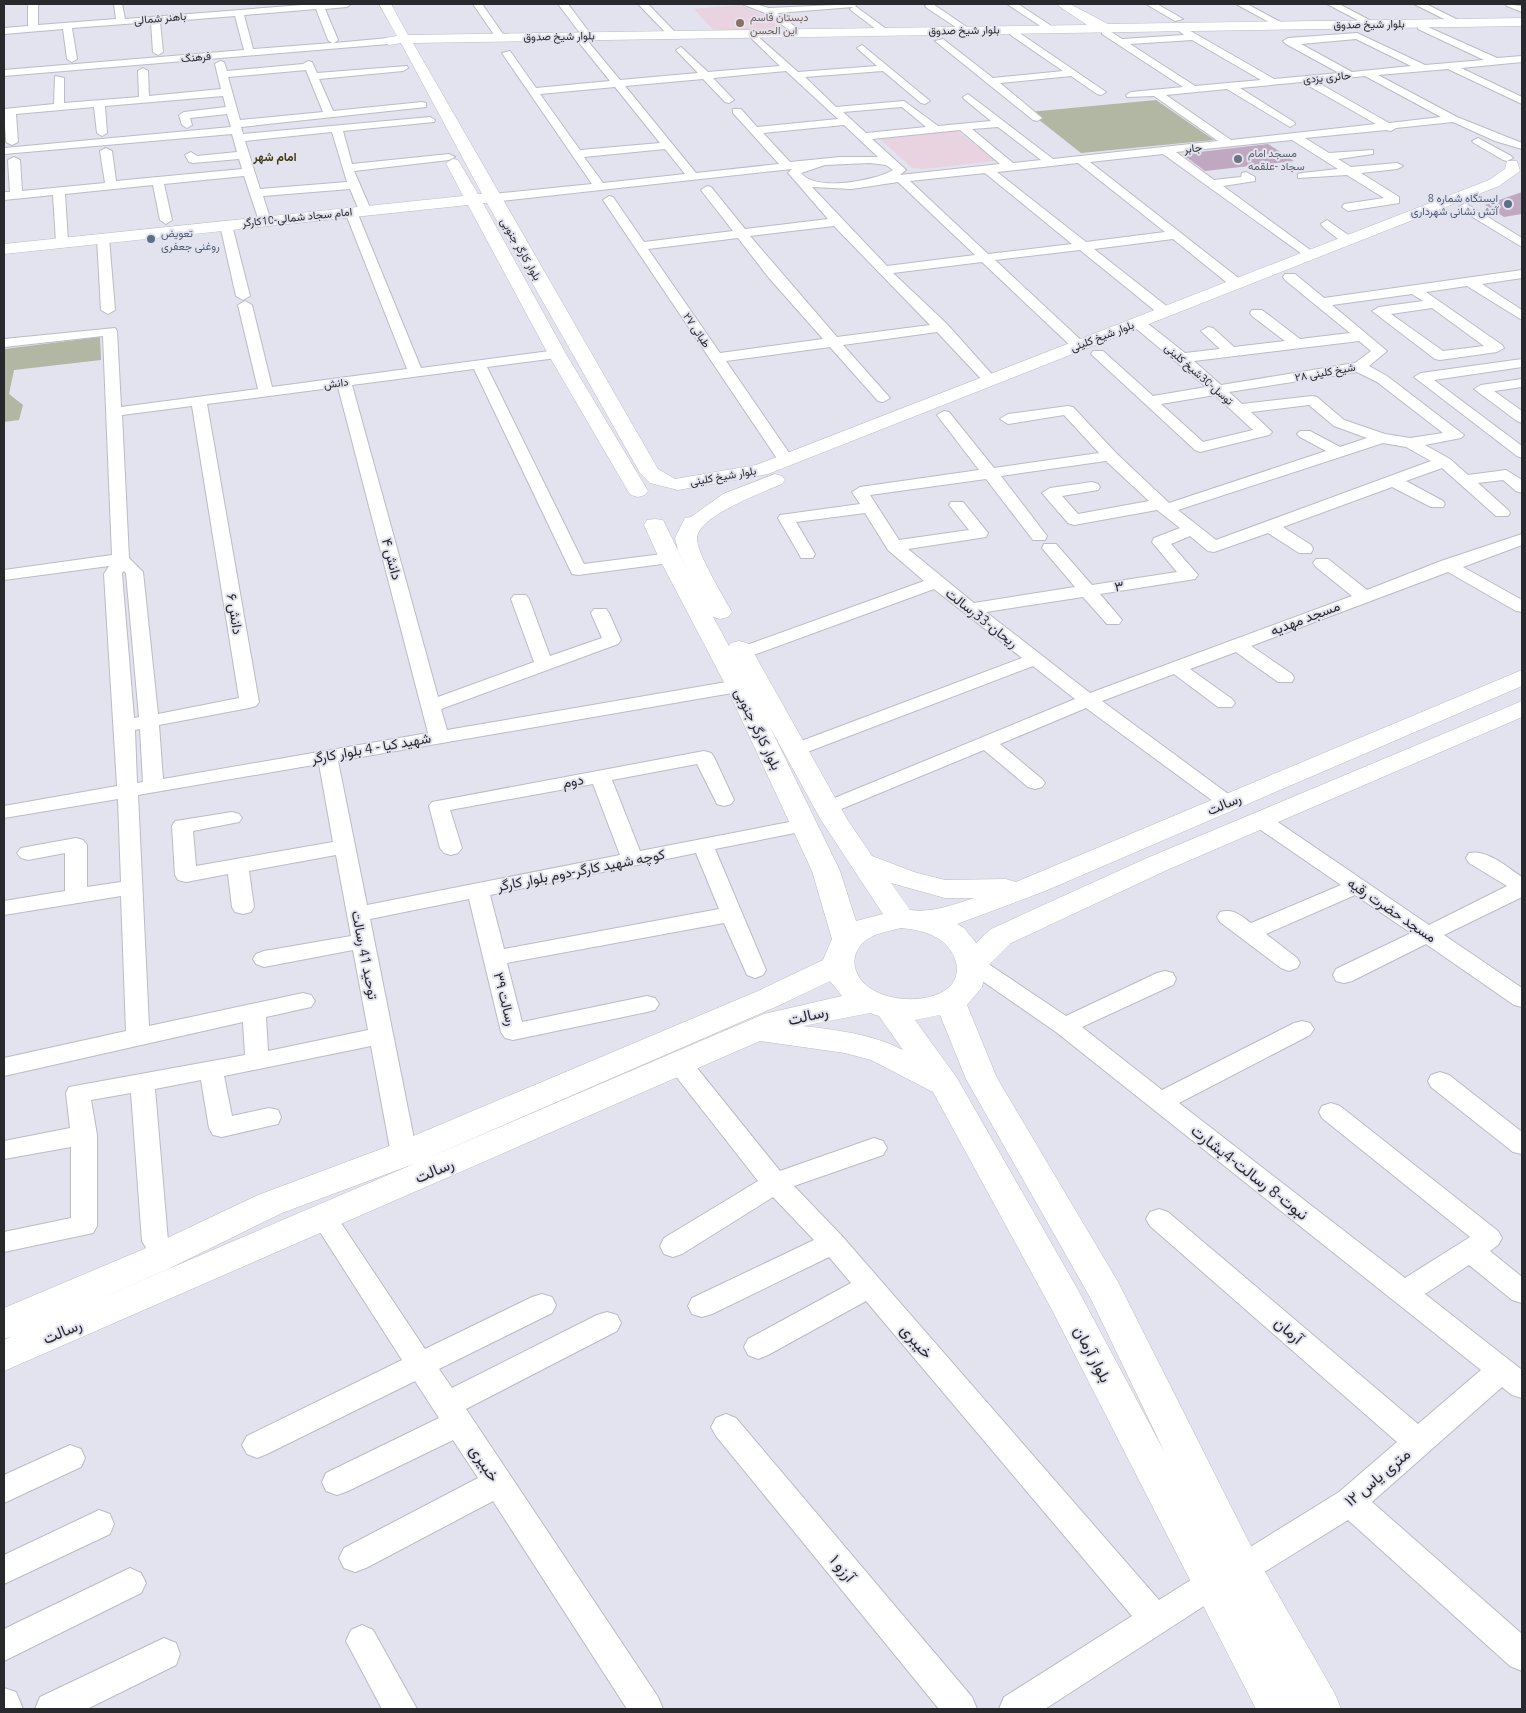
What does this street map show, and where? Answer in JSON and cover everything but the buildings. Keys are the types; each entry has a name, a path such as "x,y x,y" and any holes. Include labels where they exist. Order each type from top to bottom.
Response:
{"main road":[{"name":"بلوار کارگر جنوبی","path":"371,4 472,200 557,354 638,491 670,558 738,686 826,870 842,953"},
{"name":"بلوار کارگر جنوبی","path":"385,4 410,45 492,198 650,473 656,479 699,492 705,498 708,504 706,511 697,520 686,538 689,551 742,653 827,808 860,861 912,920"},
{"path":"1062,4 1092,25"},
{"name":"بلوار شیخ صدوق","path":"389,41 427,47 452,42 672,34 1051,29 1092,25 1107,30 1280,31 1372,24 1522,22"},
{"name":"بلوار شیخ صدوق","path":"410,45 500,37 755,37 1015,34 1107,30 1522,26"},
{"path":"1514,164 1508,154 1522,147"},
{"name":"بلوار شیخ کلینی","path":"638,491 673,483 732,476 761,470 1078,345 1144,327 1290,277 1458,204 1513,171 1514,164"},
{"name":"بلوار شیخ کلینی","path":"697,520 730,498 1098,354 1144,327 1164,311 1347,240 1522,184"},
{"name":"امام سجاد شمالی-10کارگر","path":"4,249 492,198"},
{"path":"732,476 728,480 728,485 733,488 751,490"},
{"path":"655,525 681,525 697,520"},
{"name":"رسالت","path":"912,920 952,916 1035,885 1522,677"},
{"path":"973,964 957,938 941,928 912,920 870,925 861,928 842,953 842,980 854,993 880,1006 911,1011 932,1008 950,1001 963,991 967,985 971,978 973,964 1001,936 1008,932 1157,864 1262,821 1522,708"},
{"path":"860,861 904,878 945,889 993,889 1035,885"},
{"path":"979,905 978,916 980,924 992,930 1008,932"},
{"name":"رسالت","path":"4,1324 156,1259 270,1204 404,1154 761,1002 842,953"},
{"name":"بلوار آرمان","path":"950,1001 982,1080 1104,1292 1227,1576 1278,1709"},
{"name":"رسالت","path":"4,1356 775,1022 827,1009 880,1006"},
{"name":"بلوار آرمان","path":"880,1006 946,1086 1064,1300 1227,1576 1320,1709"},
{"path":"757,1030 845,1042 881,1052 946,1086"}],"street":[{"path":"32,4 33,28"},
{"path":"118,4 121,21"},
{"path":"200,4 204,14"},
{"name":"باهنر شمالی","path":"4,31 239,12 281,6 347,4"},
{"path":"478,4 500,37"},
{"path":"563,4 618,84 692,176"},
{"path":"644,4 672,34"},
{"path":"747,4 768,11 798,33"},
{"path":"1012,4 1051,29"},
{"path":"1151,4 1185,29 1272,82"},
{"path":"1241,4 1280,31 1290,42 1351,75"},
{"path":"1332,4 1372,24"},
{"path":"1419,4 1459,23"},
{"path":"1510,4 1522,9"},
{"path":"319,6 333,40"},
{"path":"768,11 854,6 884,31"},
{"path":"930,6 966,30"},
{"path":"239,12 249,52"},
{"path":"155,18 158,52"},
{"path":"67,26 72,59"},
{"path":"1422,27 1496,62"},
{"path":"1121,42 1185,29"},
{"path":"1107,30 1121,42 1194,90"},
{"path":"1015,34 1072,73"},
{"path":"1290,42 1357,36 1424,68"},
{"path":"755,37 876,149 986,258 1078,345"},
{"name":"فرهنگ","path":"4,73 389,41"},
{"path":"940,41 1037,118"},
{"path":"862,48 925,102"},
{"path":"681,50 729,100"},
{"path":"507,53 599,186"},
{"name":"حائری یزدی","path":"1072,73 1116,94 1156,93 1522,59"},
{"path":"1450,66 1522,101"},
{"path":"309,67 329,114"},
{"path":"265,221 243,155 221,69 309,67 403,68"},
{"path":"534,91 707,75 885,68"},
{"path":"143,71 144,99"},
{"path":"991,81 1072,73"},
{"path":"1368,74 1453,119 1467,123 1522,147"},
{"path":"59,78 59,107"},
{"path":"1304,79 1404,135"},
{"path":"1229,86 1290,124"},
{"path":"12,142 7,111 227,92"},
{"path":"1156,93 1230,144"},
{"path":"968,97 1050,162"},
{"path":"99,103 102,133"},
{"path":"833,110 904,104 936,130"},
{"path":"238,131 329,114 422,105"},
{"path":"184,115 232,110"},
{"path":"366,111 372,126"},
{"path":"737,111 836,222 942,327 990,380"},
{"path":"1453,119 1453,125 1514,164"},
{"name":"جابر","path":"897,171 932,175 1453,119"},
{"path":"755,130 846,122"},
{"path":"863,138 1001,123"},
{"path":"4,151 238,131 337,129 372,126 440,139"},
{"path":"963,127 1009,166"},
{"path":"337,129 347,168 354,185 358,211 377,275 416,373"},
{"path":"1331,133 1346,142"},
{"path":"1295,137 1395,200 1348,207"},
{"path":"347,168 440,139"},
{"path":"1483,144 1502,144 1500,139"},
{"path":"577,154 668,146"},
{"path":"856,160 876,149"},
{"path":"106,151 111,185"},
{"path":"1167,151 1309,255"},
{"path":"1326,157 1369,152"},
{"path":"193,161 243,155"},
{"path":"1080,158 1236,283"},
{"path":"14,160 10,195 248,172"},
{"path":"794,173 801,167 811,164 856,160 897,171"},
{"path":"1337,164 1301,172 1349,171 1398,166"},
{"path":"492,198 767,168 794,173 834,186"},
{"path":"987,169 1164,311"},
{"path":"812,194 827,187 879,181 897,171"},
{"path":"1212,184 1251,179 1246,175"},
{"path":"158,181 166,220"},
{"path":"255,193 354,185"},
{"path":"59,190 62,242"},
{"path":"707,190 774,275 883,398"},
{"name":"طبائی ۲۷","path":"609,200 786,460"},
{"path":"1458,204 1522,243"},
{"path":"640,246 836,222"},
{"path":"1327,224 1347,240"},
{"path":"226,225 266,392"},
{"path":"884,270 1174,235"},
{"path":"102,238 108,310"},
{"path":"1319,303 1522,274"},
{"name":"شیخ کلینی ۲۸","path":"1150,401 1359,367 1380,350 1319,303 1290,277"},
{"path":"1469,281 1522,316"},
{"path":"1414,289 1497,348 1440,356 1379,311 1434,304"},
{"path":"1257,313 1297,344"},
{"path":"716,358 942,327"},
{"name":"توسل-30شیخ کلینی","path":"1144,327 1239,409 1312,400 1339,423 1382,438 1410,443 1444,462 1502,512"},
{"path":"4,344 110,331 121,559 113,574 125,726 138,1037"},
{"path":"1208,332 1231,352"},
{"path":"1182,358 1362,336"},
{"name":"دانش","path":"114,412 557,354"},
{"path":"1098,354 1200,447 1264,432 1239,409"},
{"path":"1522,363 1421,377 1522,453"},
{"path":"479,365 578,570 670,558"},
{"path":"1359,367 1382,379 1456,435 1410,443"},
{"name":"دانش ۴","path":"344,382 440,736"},
{"path":"1522,383 1481,389 1522,418"},
{"name":"دانش ۶","path":"125,726 249,702 199,401"},
{"path":"1008,419 1068,410 1110,456 1164,507 1214,547 1444,462"},
{"path":"944,415 988,473 1113,620"},
{"path":"1305,434 1339,452"},
{"path":"1092,487 1050,494 1074,520 1164,507 1382,438"},
{"path":"988,473 1110,456"},
{"name":"ریحان-33رسالت","path":"988,473 860,492 894,546 936,582 1088,700 1228,803"},
{"path":"1465,480 1506,475 1522,488"},
{"path":"1393,480 1437,504"},
{"path":"894,546 980,533 957,505"},
{"path":"807,554 786,518 870,508"},
{"path":"1269,526 1305,549"},
{"name":"۳","path":"970,609 1189,575 1160,542 1193,529"},
{"name":"مسجد مهدیه","path":"827,808 1088,700 1363,596 1522,539"},
{"path":"4,576 121,559"},
{"path":"121,559 134,572 149,721 152,786"},
{"path":"1322,564 1363,596"},
{"path":"1448,565 1522,607"},
{"path":"742,653 936,582"},
{"path":"520,599 544,664"},
{"path":"432,706 612,640 600,613"},
{"path":"118,638 140,634"},
{"path":"1237,644 1285,678"},
{"path":"795,750 1035,659"},
{"path":"1176,667 1225,703"},
{"name":"شهید کیا - 4 بلوار کارگر","path":"4,812 327,755 738,686"},
{"path":"986,742 1035,783"},
{"name":"توحید 41 رسالت","path":"327,755 404,1154"},
{"name":"دوم","path":"451,848 439,806 704,757 724,800"},
{"path":"600,776 632,860"},
{"path":"232,818 182,826 186,875 345,847"},
{"name":"مسجد حضرت رقیه","path":"1262,821 1522,999"},
{"name":"کوچه شهید کارگر-دوم بلوار کارگر","path":"358,914 805,825"},
{"path":"28,853 76,845 76,896"},
{"path":"703,846 756,970"},
{"path":"1477,858 1522,887"},
{"path":"238,866 243,907"},
{"path":"1249,933 1357,886"},
{"path":"4,908 132,887"},
{"path":"1344,975 1522,887"},
{"name":"رسالت ۳۹","path":"478,890 513,1032 647,1004"},
{"path":"495,958 732,914"},
{"path":"1228,917 1289,963"},
{"path":"264,959 363,940"},
{"name":"نبوت-8 رسالت-4بشارت","path":"973,964 1064,1026 1512,1378"},
{"path":"1064,1026 1165,979"},
{"path":"4,1067 302,1001"},
{"path":"254,1011 257,1062"},
{"path":"1160,1102 1302,1029"},
{"path":"4,1242 84,1226 84,1135 78,1094 142,1081 257,1062 381,1036"},
{"name":"خیبری","path":"680,1064 774,1183 833,1243 1154,1618"},
{"path":"211,1070 222,1128 268,1117"},
{"path":"142,1081 155,1241"},
{"path":"1440,1082 1522,1145"},
{"path":"1331,1112 1489,1238 1404,1293"},
{"path":"4,1150 84,1135"},
{"path":"672,1246 774,1183 874,1148"},
{"name":"خبیری","path":"324,1218 646,1709"},
{"name":"آرمان","path":"1159,1218 1418,1442"},
{"path":"702,1306 833,1243"},
{"path":"1470,1251 1522,1292"},
{"path":"758,1346 870,1286"},
{"path":"257,1445 542,1305"},
{"path":"337,1482 608,1323"},
{"name":"۱۲ متری یاس","path":"1016,1709 1154,1618 1350,1502 1418,1442 1512,1378"},
{"name":"آرزو ۱","path":"726,1427 960,1709"},
{"path":"4,1490 70,1458"},
{"path":"355,1558 498,1483"},
{"path":"1350,1502 1522,1655"},
{"path":"4,1570 99,1524"},
{"path":"4,1646 130,1583"},
{"path":"362,1641 400,1709"},
{"path":"52,1709 164,1654"},
{"path":"4,1704 6,1709"}],"shaded area":[{"name":"دبستان قاسم این الحسن","path":"740,5 764,15 784,31 715,32 694,9"},
{"path":"957,131 996,161 923,169 912,168 880,139"}],"green space":[{"path":"1156,100 1214,140 1081,153 1029,112"},
{"path":"100,337 101,360 14,370 9,394 23,405 19,420 4,422 4,349"}],"place":[{"name":"دبستان قاسم این الحسن","path":"740,23"},
{"name":"مسجد امام سجاد -علقمه","path":"1238,159"},
{"name":"ایستگاه شماره 8 آتش نشانی شهرداری","path":"1508,204"},
{"name":"تعویض روغنی جعفری","path":"151,239"}],"district":[{"name":"امام شهر","path":"275,156"}]}
